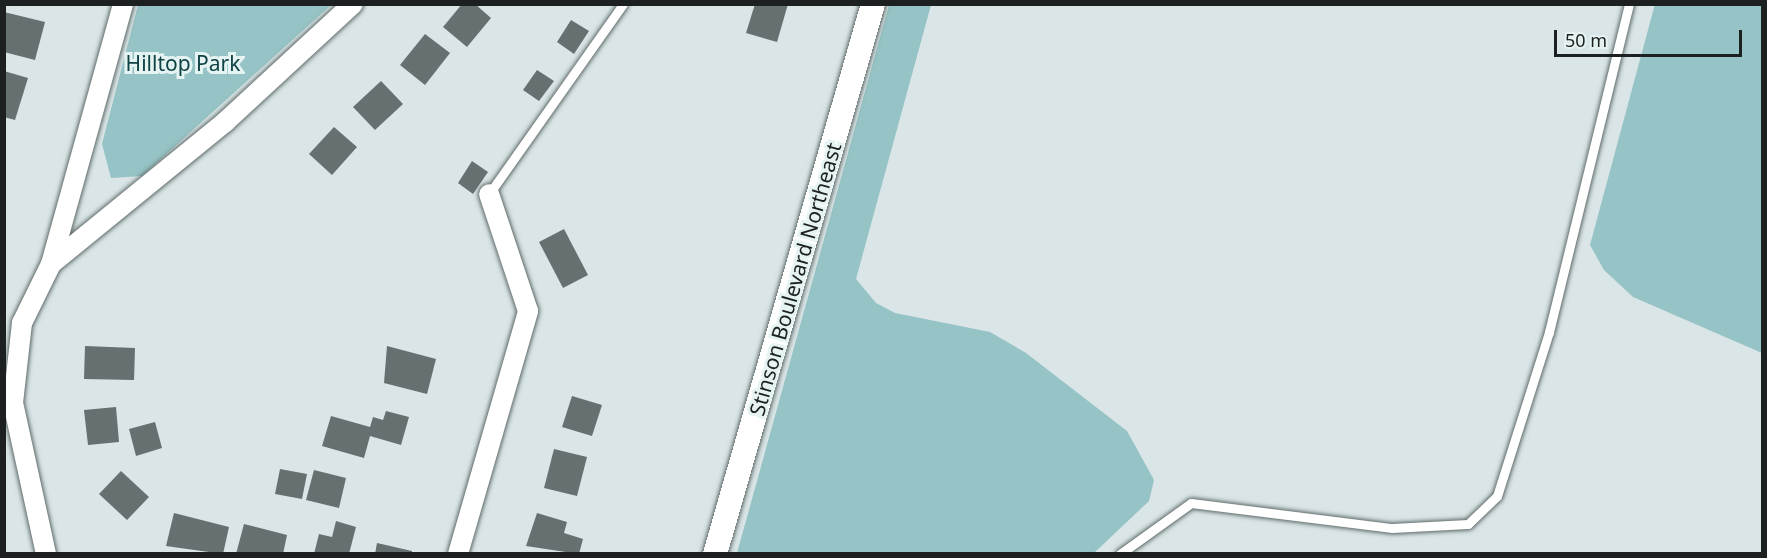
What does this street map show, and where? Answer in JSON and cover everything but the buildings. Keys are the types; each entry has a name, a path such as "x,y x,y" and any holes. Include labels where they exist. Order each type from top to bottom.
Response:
{"street":[{"path":"46,554 14,403 22,323 51,264 123,4"},
{"path":"51,264 225,122 353,4"},
{"name":"Stinson Boulevard Northeast","path":"715,554 873,4"},
{"path":"458,554 528,311 489,194"}],"lane":[{"path":"489,194 623,4"},
{"path":"1120,554 1191,503 1392,528 1468,524 1497,496 1549,332 1629,4"}],"green space":[{"name":"Hilltop Park","path":"138,4 331,5 142,176 111,178 102,144"},
{"path":"1655,4 1762,5 1762,353 1633,297 1604,270 1590,245"},
{"path":"889,5 931,5 856,279 876,303 895,313 990,332 1026,353 1127,431 1154,480 1149,501 1094,553 737,553"}]}
